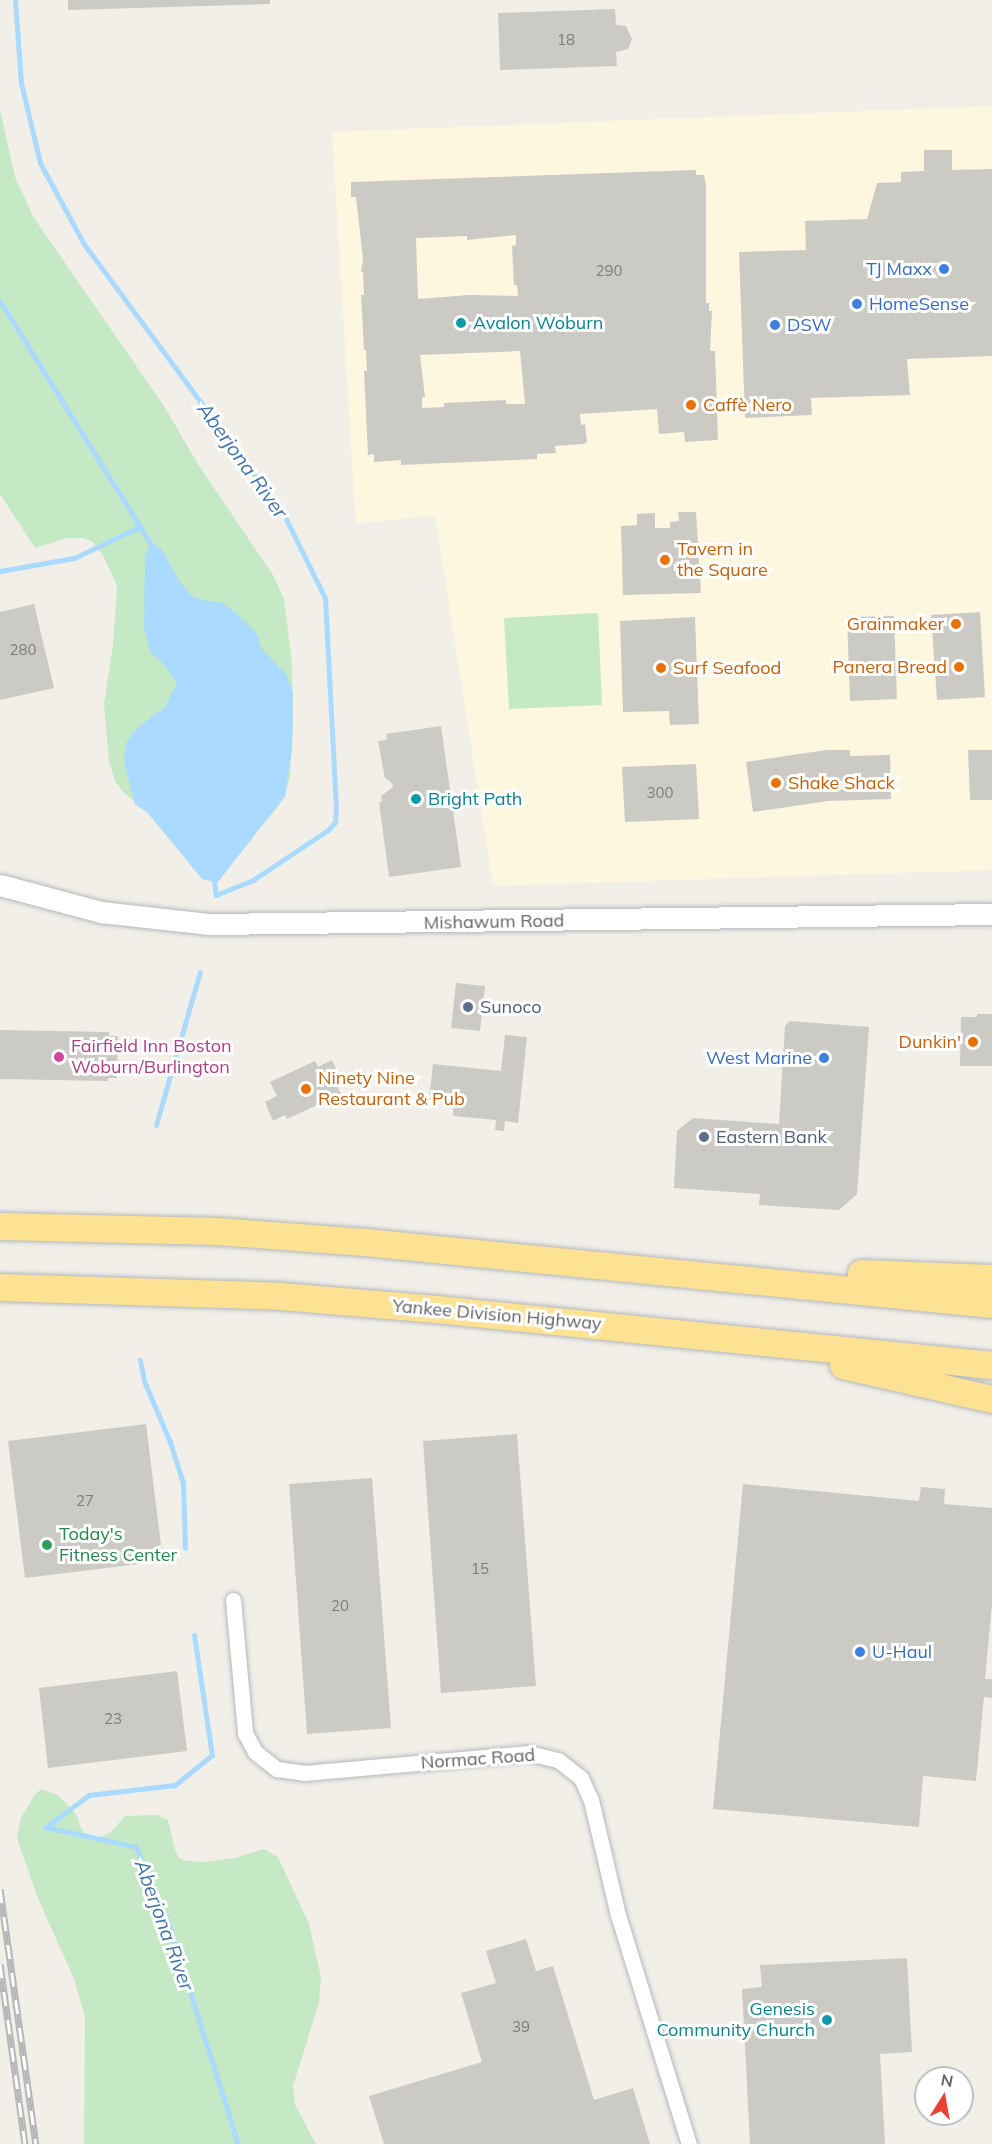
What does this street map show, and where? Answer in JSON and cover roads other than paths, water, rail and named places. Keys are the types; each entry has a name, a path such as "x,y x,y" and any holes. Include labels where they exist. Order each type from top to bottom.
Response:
{"highway":[{"path":"0,1226 216,1232 366,1242 598,1263 992,1304"},
{"path":"598,1263 992,1278"},
{"name":"Yankee Division Highway","path":"0,1287 281,1296 992,1365"},
{"path":"701,1335 936,1384 992,1399"}],"main road":[{"name":"Mishawum Road","path":"0,885 101,912 210,924 992,914"}],"street":[{"name":"Normac Road","path":"233,1600 244,1728 255,1752 272,1766 288,1772 304,1773 529,1753 558,1760 577,1774 591,1800 618,1915 689,2144"}],"water":[{"path":"151,542 162,550 180,582 192,596 206,601 221,602 234,611 258,635 261,648 286,674 293,693 292,749 285,796 218,882 202,879 148,813 135,804 124,761 126,743 137,728 165,707 177,682 159,659 151,654 144,629 145,557"}],"waterway":[{"name":"Aberjona River","path":"15,0 21,83 40,163 84,244 285,517 325,598 335,822 328,830 253,880 216,895 213,875"},
{"path":"0,301 153,548"},
{"path":"0,571 74,558 141,526"},
{"name":"Aberjona River","path":"156,1125 200,972"},
{"name":"Aberjona River","path":"140,1360 144,1381 170,1442 183,1483 185,1548"},
{"name":"Aberjona River","path":"194,1635 212,1755 175,1785 89,1795 46,1827 136,1847 167,1919 238,2144"}],"railway":[{"path":"0,1889 36,2144"},
{"path":"0,1964 25,2144"}],"place":[{"name":"TJ Maxx","path":"944,269"},
{"name":"HomeSense","path":"857,304"},
{"name":"Avalon Woburn","path":"461,323"},
{"name":"DSW","path":"775,325"},
{"name":"Caffè Nero","path":"691,405"},
{"name":"Tavern in the Square","path":"665,560"},
{"name":"Grainmaker","path":"956,624"},
{"name":"Panera Bread","path":"959,667"},
{"name":"Surf Seafood","path":"661,668"},
{"name":"Shake Shack","path":"776,783"},
{"name":"Bright Path","path":"416,799"},
{"name":"Sunoco","path":"468,1007"},
{"name":"Dunkin'","path":"973,1042"},
{"name":"Fairfield Inn Boston Woburn/Burlington","path":"59,1057"},
{"name":"West Marine","path":"824,1058"},
{"name":"Ninety Nine Restaurant & Pub","path":"306,1089"},
{"name":"Eastern Bank","path":"704,1137"},
{"name":"Today's Fitness Center","path":"47,1545"},
{"name":"U-Haul","path":"860,1652"},
{"name":"Genesis Community Church","path":"827,2020"}]}
